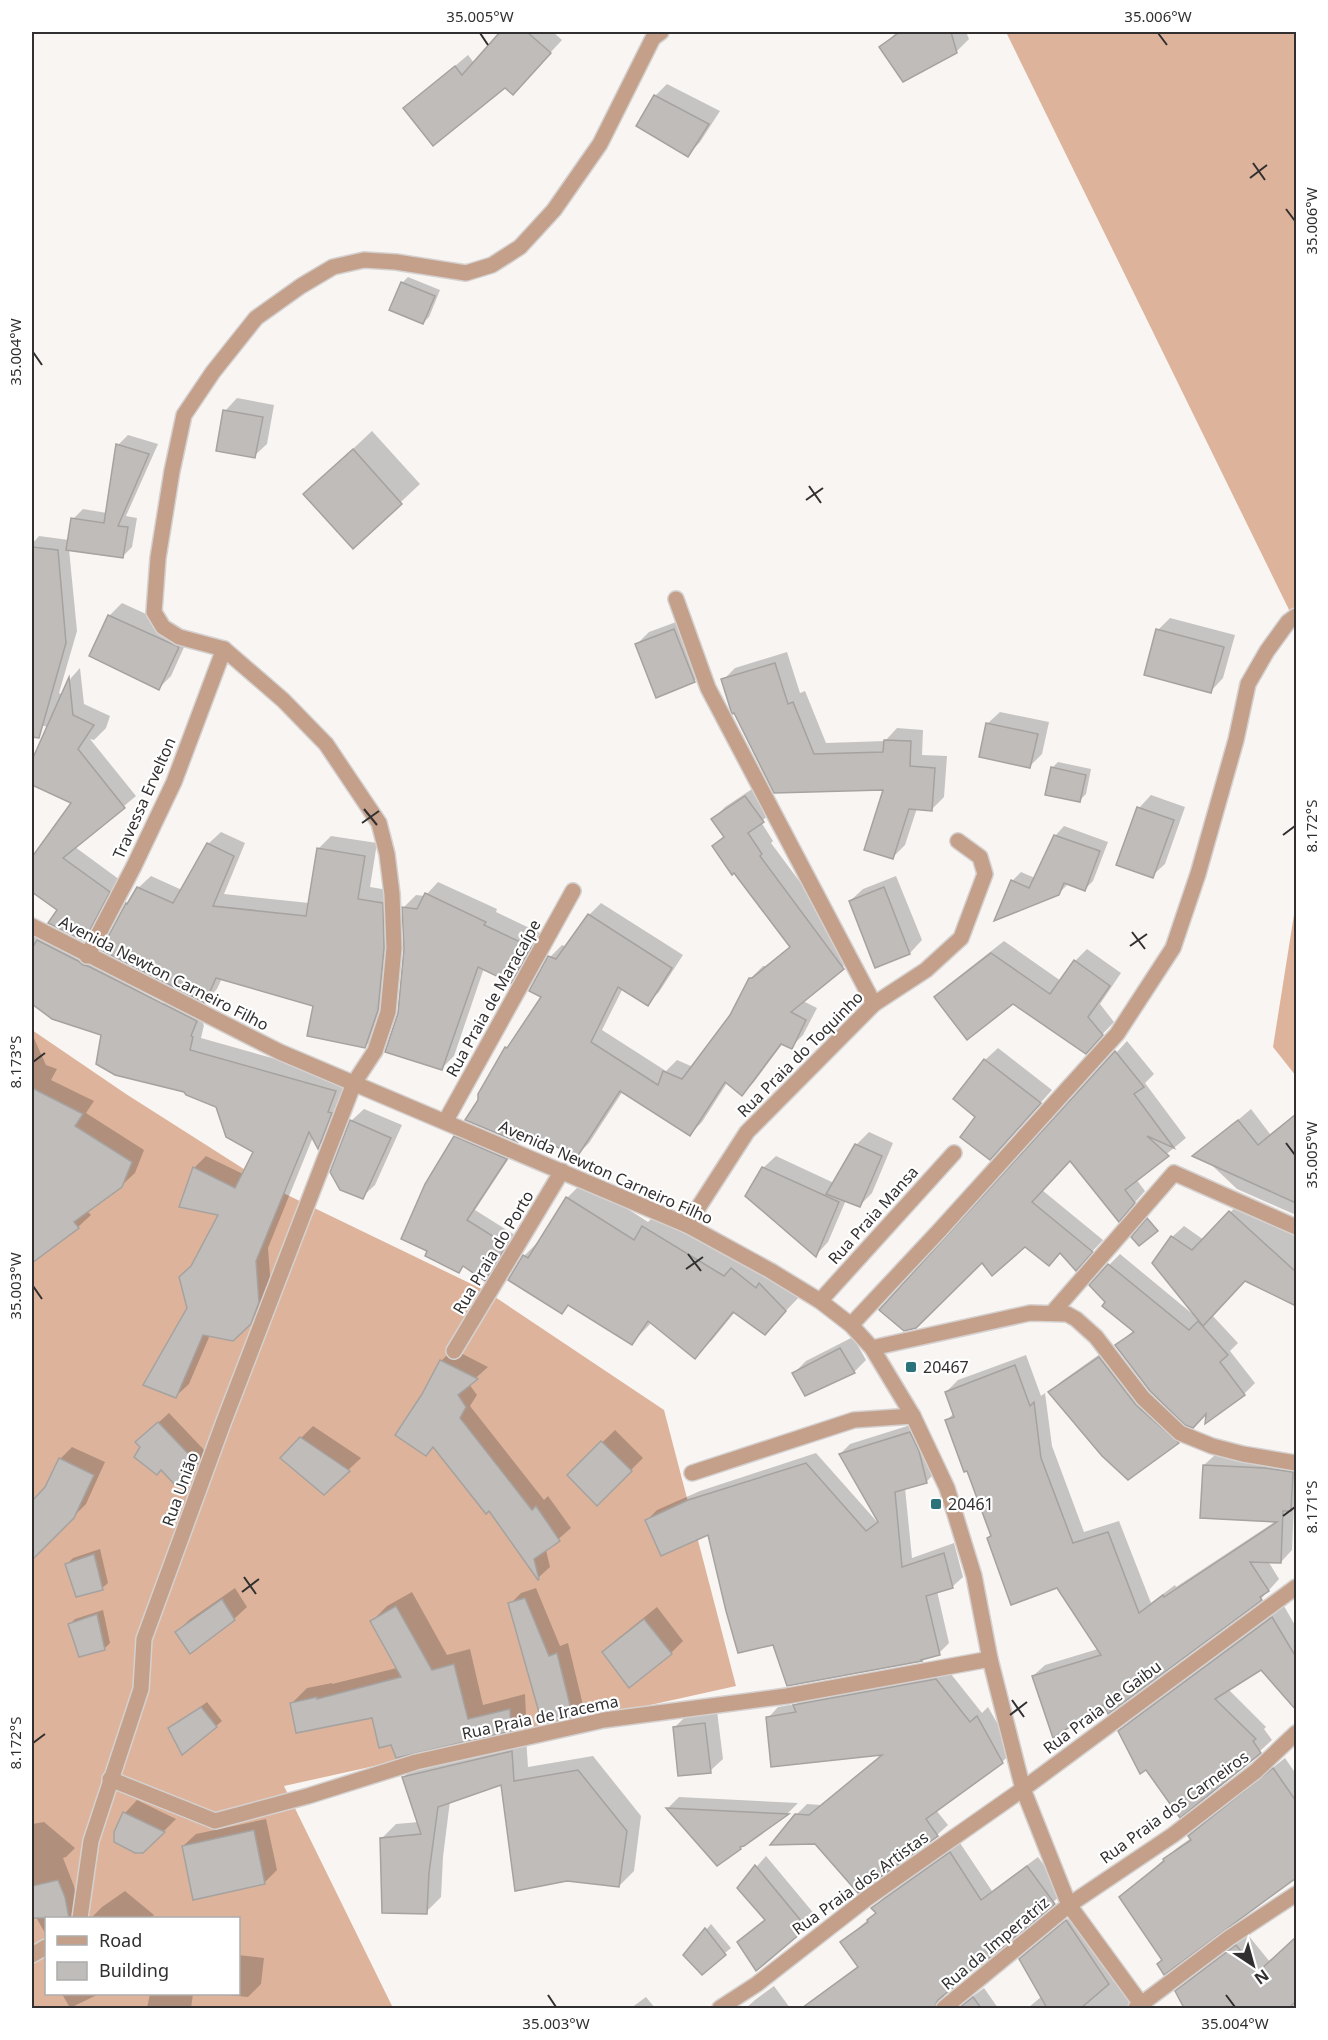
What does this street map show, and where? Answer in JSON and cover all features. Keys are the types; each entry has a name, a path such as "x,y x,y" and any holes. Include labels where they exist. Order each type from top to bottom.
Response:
{"street":[{"path":"224,649 179,637 162,627 154,612 158,558 184,415 213,372 256,318 301,286 333,267 364,260 396,262 466,273 492,265 520,247 554,210 600,144 653,38 661,32"},
{"path":"676,599 708,688 874,1004"},
{"path":"851,1324 939,1231 1117,1034 1173,948 1198,874 1233,752 1248,684 1287,622 1296,616"},
{"name":"Travessa Ervelton","path":"87,956 174,782 224,649"},
{"name":"Rua União","path":"80,1917 91,1841 141,1689 144,1639 224,1421 354,1083 375,1051 388,1012 394,948 392,894 387,854 379,823 326,744 283,700 224,649"},
{"name":"Rua Praia do Toquinho","path":"687,1225 747,1132 874,1004 927,969 961,938 985,874 980,857 958,841"},
{"name":"Rua Praia de Maracaípe","path":"445,1122 573,891"},
{"name":"Avenida Newton Carneiro Filho","path":"32,926 87,956 280,1052 687,1225 820,1300 851,1324 872,1348 913,1416 946,1488 974,1576 990,1659 1023,1789 1069,1905 1140,2007"},
{"name":"Rua Praia Mansa","path":"820,1300 954,1153"},
{"name":"Rua Praia do Porto","path":"454,1351 562,1171"},
{"path":"1053,1312 1174,1173 1296,1227"},
{"path":"872,1348 1030,1313 1067,1314 1077,1319 1096,1337 1143,1398 1180,1433 1212,1446 1243,1454 1296,1462"},
{"path":"692,1473 854,1420 913,1416"},
{"name":"Rua Praia de Gaibu","path":"1023,1789 1296,1587"},
{"name":"Rua Praia de Iracema","path":"110,1779 214,1821 308,1796 416,1762 604,1720 787,1695 990,1659"},
{"name":"Rua Praia dos Carneiros","path":"1069,1905 1173,1834 1256,1771 1296,1733"},
{"name":"Rua Praia dos Artistas","path":"720,2008 757,1984 866,1899 1023,1789"},
{"path":"1140,2007 1229,1938 1296,1894"},
{"name":"Rua da Imperatriz","path":"944,2008 1069,1905"}],"shaded area":[{"path":"1006,32 1296,32 1296,624"},
{"path":"1296,902 1296,1076 1273,1047"},
{"path":"32,1030 126,1094 277,1190 486,1291 664,1410 736,1686 284,1786 393,2008 32,2008"}],"building":[{"path":"500,32 527,32 551,53 513,95 505,88 433,146 403,108 455,66 462,75"},
{"path":"900,32 951,32 957,53 903,82 879,47"},
{"path":"654,95 709,124 688,157 636,126"},
{"path":"401,282 435,296 423,324 389,310"},
{"path":"223,410 263,417 255,458 216,451"},
{"path":"116,444 149,454 118,526 128,527 123,558 66,550 71,518 104,523"},
{"path":"353,449 402,504 353,549 303,494"},
{"path":"32,547 58,550 66,643 39,738 32,737"},
{"path":"108,615 179,647 159,690 89,656"},
{"path":"674,629 695,682 656,698 635,644"},
{"path":"1156,629 1224,647 1211,693 1144,675"},
{"path":"775,663 788,704 793,702 814,754 883,752 884,740 911,741 910,766 935,768 932,811 909,809 893,859 864,850 883,790 774,793 734,713 732,714 721,679"},
{"path":"69,677 73,715 94,725 78,749 125,808 63,858 110,892 84,941 48,923 57,910 32,892 32,857 71,803 32,785 32,760"},
{"path":"986,723 1038,734 1030,768 979,757"},
{"path":"1051,767 1086,775 1080,802 1045,795"},
{"path":"745,796 764,822 748,833 762,854 760,856 844,969 791,1012 806,1020 792,1049 781,1044 742,1096 725,1082 690,1136 620,1091 577,1157 525,1131 518,1142 465,1120 505,1047 507,1048 541,997 529,991 548,956 556,959 588,914 672,968 648,1006 618,987 591,1042 658,1085 663,1071 682,1079 730,1015 749,978 752,978 790,947 734,873 732,875 712,846 724,837 711,819"},
{"path":"1137,807 1174,820 1153,878 1116,865"},
{"path":"1054,835 1100,851 1085,891 1064,883 1059,895 994,921 1011,880 1029,888"},
{"path":"207,843 234,856 213,906 306,916 317,848 365,856 358,899 383,903 384,948 378,1010 365,1048 307,1036 313,1006 216,978 205,1003 101,950 137,887 173,903"},
{"path":"884,887 910,954 875,968 849,901"},
{"path":"425,893 486,922 484,925 531,947 511,983 478,967 442,1070 385,1052 398,1013 404,949 402,907 417,909"},
{"path":"37,940 197,1021 191,1036 193,1037 190,1050 336,1091 328,1112 332,1113 318,1149 309,1132 256,1261 259,1302 251,1324 233,1341 203,1335 176,1398 143,1385 187,1308 179,1277 191,1266 218,1215 179,1207 193,1167 235,1188 253,1152 226,1137 216,1107 186,1095 184,1092 115,1075 96,1064 101,1035 52,1019 32,1004 32,948"},
{"path":"991,953 1050,994 1074,960 1110,986 1088,1017 1103,1035 1086,1054 1013,1004 967,1040 934,997"},
{"path":"1115,1051 1144,1087 1134,1094 1174,1148 1147,1136 1169,1156 1125,1190 1135,1203 1119,1222 1070,1161 1032,1202 1093,1252 1076,1271 1060,1253 1049,1266 1025,1247 992,1276 982,1263 916,1328 904,1331 879,1310"},
{"path":"984,1059 1041,1103 990,1160 960,1137 975,1117 953,1099"},
{"path":"32,1088 83,1114 75,1126 132,1162 122,1187 74,1222 79,1228 32,1263"},
{"path":"1296,1114 1296,1203 1192,1156 1238,1120 1258,1145"},
{"path":"350,1120 391,1138 363,1199 340,1190 330,1172"},
{"path":"454,1136 507,1159 467,1220 507,1245 485,1281 463,1266 459,1273 425,1256 427,1251 401,1239 425,1184"},
{"path":"855,1144 882,1156 860,1207 826,1194"},
{"path":"762,1167 839,1202 816,1257 745,1196"},
{"path":"566,1197 634,1240 642,1226 724,1276 731,1268 756,1288 759,1283 786,1311 765,1335 733,1312 695,1359 648,1321 632,1345 568,1305 562,1314 508,1280 523,1255 528,1258"},
{"path":"1229,1211 1296,1272 1296,1306 1245,1281 1203,1326 1152,1263 1171,1236 1192,1250"},
{"path":"1147,1218 1158,1231 1139,1246 1131,1237"},
{"path":"1108,1264 1189,1330 1198,1321 1228,1355 1220,1362 1245,1395 1205,1424 1206,1414 1193,1428 1185,1425 1150,1391 1115,1345 1134,1332 1102,1306 1105,1302 1089,1285"},
{"path":"840,1348 855,1373 805,1396 792,1373"},
{"path":"1099,1357 1136,1405 1179,1443 1128,1480 1102,1456 1048,1392"},
{"path":"440,1360 478,1379 458,1395 466,1407 460,1418 532,1510 536,1506 560,1541 534,1559 538,1580 489,1511 486,1514 433,1447 426,1456 395,1435 422,1394"},
{"path":"1015,1365 1030,1406 1034,1402 1041,1458 1073,1543 1108,1532 1139,1613 1163,1595 1164,1597 1277,1522 1200,1518 1203,1465 1265,1468 1293,1472 1291,1511 1283,1511 1281,1563 1250,1562 1269,1591 1260,1597 1262,1600 1108,1714 1103,1705 1053,1738 1032,1676 1101,1655 1057,1588 1011,1605 987,1538 991,1536 945,1420 954,1417 945,1392"},
{"path":"158,1422 198,1464 175,1485 161,1470 157,1475 134,1457 140,1447 135,1442"},
{"path":"910,1432 919,1451 927,1483 895,1492 902,1567 944,1553 953,1588 926,1596 940,1655 922,1661 787,1686 773,1645 738,1653 708,1535 661,1556 645,1520 688,1500 806,1463 866,1531 878,1522 839,1454"},
{"path":"300,1437 350,1471 324,1495 280,1458"},
{"path":"601,1441 632,1471 597,1506 567,1475"},
{"path":"59,1458 94,1475 74,1518 32,1560 32,1501 45,1487"},
{"path":"94,1554 103,1590 76,1597 65,1564"},
{"path":"525,1598 549,1656 557,1653 573,1717 542,1723 508,1603"},
{"path":"222,1599 235,1620 190,1654 175,1632"},
{"path":"396,1606 432,1670 454,1664 468,1719 510,1709 511,1731 396,1758 391,1745 379,1748 372,1718 296,1733 290,1703 317,1697 317,1699 401,1677 370,1621"},
{"path":"97,1614 105,1650 79,1657 68,1624"},
{"path":"1272,1617 1296,1657 1296,1710 1261,1670 1215,1699 1256,1739 1253,1741 1261,1753 1180,1818 1146,1770 1140,1774 1118,1731"},
{"path":"644,1619 672,1654 629,1688 602,1652"},
{"path":"936,1679 970,1722 977,1716 1003,1763 926,1819 938,1836 858,1893 815,1844 770,1845 795,1814 809,1815 882,1755 771,1767 766,1717 796,1712 793,1705"},
{"path":"201,1707 217,1727 182,1755 168,1728"},
{"path":"705,1723 711,1773 678,1776 673,1727"},
{"path":"512,1751 514,1781 578,1770 627,1831 619,1887 567,1881 515,1891 501,1785 438,1807 429,1873 427,1914 382,1913 380,1838 421,1834 402,1777"},
{"path":"1273,1768 1296,1801 1296,1878 1164,1975 1157,1964 1162,1960 1119,1897 1164,1861 1163,1859 1191,1840 1188,1836"},
{"path":"666,1808 789,1814 740,1847 741,1849 717,1866"},
{"path":"123,1812 165,1832 143,1853 135,1853 114,1842 114,1832"},
{"path":"254,1830 265,1884 193,1900 182,1846"},
{"path":"950,1852 981,1900 1027,1866 1055,1904 982,1964 960,1977 962,1980 938,2000 934,2008 802,2008 858,1967 840,1942 868,1922 867,1920 876,1913 871,1908"},
{"path":"755,1865 807,1928 756,1971 737,1942 765,1920 737,1888"},
{"path":"58,1880 65,1897 69,1917 32,1918 32,1886"},
{"path":"1066,1920 1109,1984 1081,2008 1047,2008 1019,1959"},
{"path":"705,1928 726,1955 702,1975 683,1955"},
{"path":"1296,1937 1296,2001 1289,2008 1184,2008 1175,1991 1236,1945 1258,1972"},
{"path":"973,1997 981,2008 959,2008"}],"place":[{"name":"20467","path":"911,1367"},
{"name":"20461","path":"936,1504"}]}
